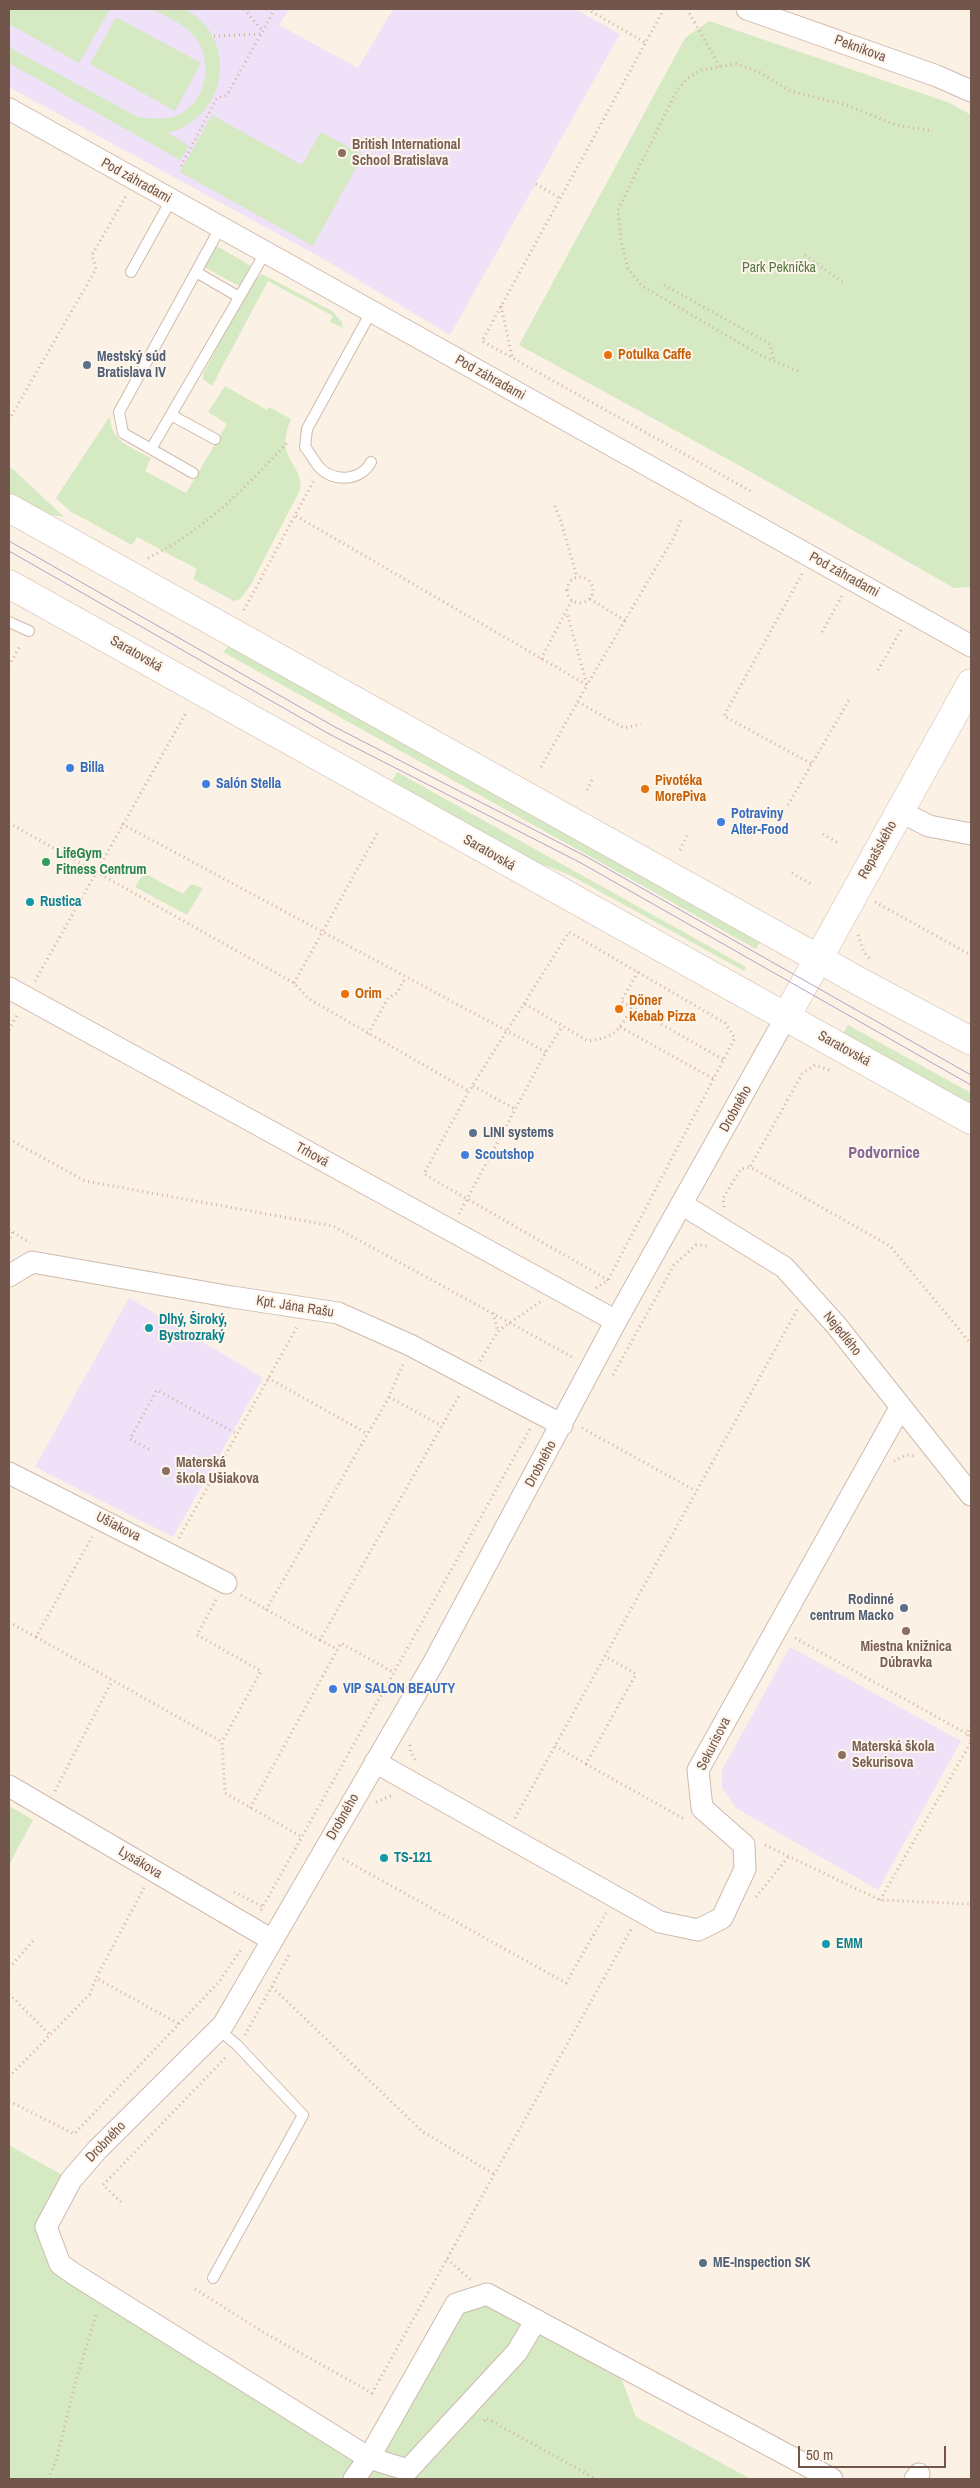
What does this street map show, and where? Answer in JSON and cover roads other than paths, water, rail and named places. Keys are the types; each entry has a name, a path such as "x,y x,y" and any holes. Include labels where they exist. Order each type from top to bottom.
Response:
{"main road":[{"path":"9,508 971,1042"},
{"name":"Saratovská","path":"9,584 971,1120"},
{"name":"Repašského","path":"786,1017 971,683"}],"street":[{"name":"Pekníkova","path":"747,9 937,76 971,92"},
{"name":"Pod záhradami","path":"9,109 971,646"},
{"path":"899,811 930,826 971,834"},
{"name":"Trhová","path":"17,993 616,1321"},
{"name":"Drobného","path":"536,2320 517,2352 408,2470 369,2458 60,2264 46,2227 71,2180 97,2150 218,2029 570,1431 616,1321 683,1205 786,1017"},
{"name":"Nejedlého","path":"683,1205 784,1267 836,1325 971,1496"},
{"name":"Kpt. Jána Rašu","path":"9,1276 32,1262 338,1313 410,1345 570,1431"},
{"name":"Sekurisova","path":"375,1762 660,1922 698,1930 722,1918 745,1868 752,1844 702,1808 698,1770 900,1408"},
{"name":"Ušiakova","path":"9,1473 226,1583"},
{"name":"Lysákova","path":"9,1786 272,1940"},
{"path":"354,2479 369,2458 456,2304 487,2294 832,2479"}],"lane":[{"path":"131,272 171,200"},
{"path":"193,473 123,433 119,412 220,228"},
{"path":"152,449 265,253"},
{"path":"196,272 239,297"},
{"path":"371,462 367,469 352,478 335,477 320,468 305,447 307,428 372,312"},
{"path":"171,415 215,438"},
{"path":"9,622 29,631"},
{"path":"213,2278 303,2116 237,2045 218,2029"}],"tram line":[{"path":"9,541 335,727 587,857 971,1075"},
{"path":"9,551 331,735 581,863 971,1085"}],"place":[{"name":"British International School Bratislava","path":"342,153"},
{"name":"Potulka Caffe","path":"608,355"},
{"name":"Mestský súd Bratislava IV","path":"87,365"},
{"name":"Billa","path":"70,768"},
{"name":"Salón Stella","path":"206,784"},
{"name":"Pivotéka MorePiva","path":"645,789"},
{"name":"Potraviny Alter-Food","path":"721,822"},
{"name":"LifeGym Fitness Centrum","path":"46,862"},
{"name":"Rustica","path":"30,902"},
{"name":"Orim","path":"345,994"},
{"name":"Döner Kebab Pizza","path":"619,1009"},
{"name":"LINI systems","path":"473,1133"},
{"name":"Scoutshop","path":"465,1155"},
{"name":"Dlhý, Široký, Bystrozraký","path":"149,1328"},
{"name":"Materská škola Ušiakova","path":"166,1471"},
{"name":"Rodinné centrum Macko","path":"904,1608"},
{"name":"Miestna knižnica Dúbravka","path":"906,1631"},
{"name":"VIP SALON BEAUTY","path":"333,1689"},
{"name":"Materská škola Sekurisova","path":"842,1755"},
{"name":"TS-121","path":"384,1858"},
{"name":"EMM","path":"826,1944"},
{"name":"ME-Inspection SK","path":"703,2263"}],"district":[{"name":"Podvornice","path":"884,1154"}],"park label":[{"name":"Park Pekníčka","path":"779,268"}]}
